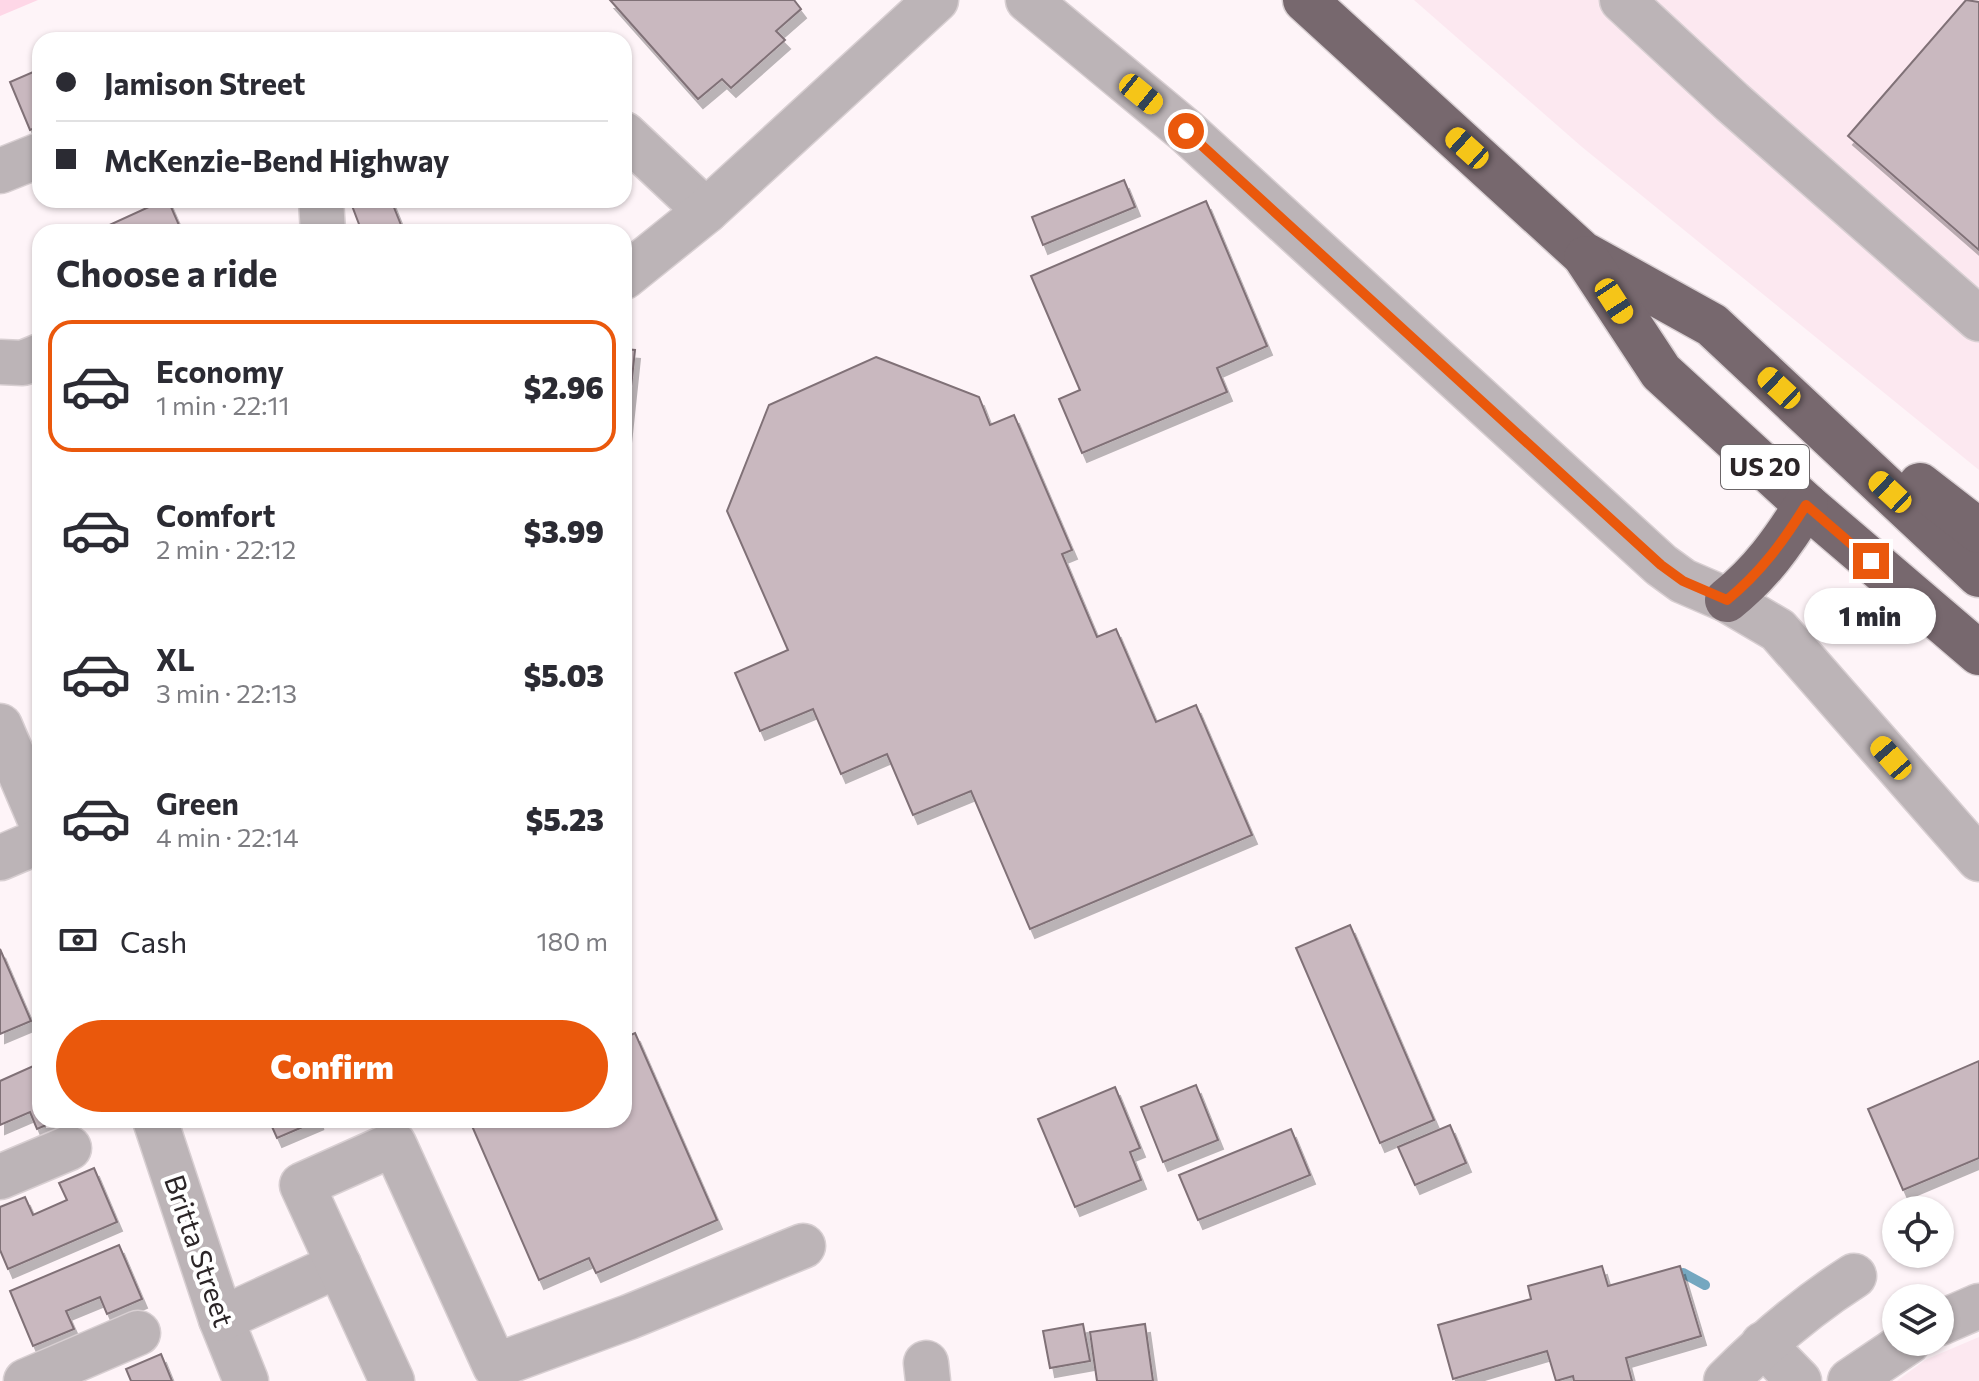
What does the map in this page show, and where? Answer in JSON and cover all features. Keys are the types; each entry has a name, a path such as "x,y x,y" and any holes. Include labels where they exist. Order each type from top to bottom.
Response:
{"highway":[{"name":"US 20","path":"1305,0 1582,253 1712,325 1979,575"},
{"name":"US 20","path":"1582,253 1661,372 1806,505 1979,653"},
{"path":"1712,325 1979,531"},
{"path":"1727,600 1750,582 1768,562 1806,505"}],"street":[{"path":"632,271 706,211 936,0"},
{"path":"1028,0 1186,131 1661,565 1683,581 1727,600 1778,630 1979,859"},
{"path":"1622,0 1732,102 1979,319"},
{"path":"632,142 706,211"},
{"path":"0,171 32,158"},
{"path":"0,362 23,363 32,359"},
{"path":"0,726 32,801"},
{"path":"0,858 32,844"},
{"name":"Britta Street","path":"158,1128 221,1319 246,1381"},
{"path":"392,1381 302,1185 394,1144 480,1374 803,1246"},
{"path":"0,1177 69,1148"},
{"path":"221,1319 339,1265"},
{"path":"1726,1381 1763,1344 1817,1300 1854,1276"},
{"path":"1954,1317 1979,1306"},
{"path":"26,1381 138,1333"},
{"path":"1763,1344 1799,1381"},
{"path":"1850,1381 1887,1356"}],"shaded area":[{"path":"0,0 38,0 0,16"},
{"path":"1414,0 1979,0 1979,470 1582,147"},
{"path":"1979,1337 1979,1381 1897,1381 1925,1360 1934,1356 1954,1356 1954,1348"}],"building":[{"path":"610,0 794,0 801,9 776,31 785,40 731,88 722,79 698,99"},
{"path":"1966,0 1979,2 1979,250 1848,136"},
{"path":"32,72 32,129 30,130 10,82"},
{"path":"1124,180 1135,207 1043,245 1032,217"},
{"path":"1206,201 1267,346 1217,368 1227,392 1082,453 1059,399 1080,390 1031,276"},
{"path":"147,208 172,208 178,224 112,224"},
{"path":"353,208 394,208 401,224 359,224"},
{"path":"632,350 635,350 632,378"},
{"path":"876,357 979,397 990,425 1014,415 1072,550 1062,554 1097,637 1116,629 1156,722 1196,705 1252,835 1030,929 971,791 913,815 887,754 841,774 813,709 760,731 735,673 788,650 727,511 769,405"},
{"path":"1350,925 1434,1120 1380,1143 1296,948"},
{"path":"0,949 31,1021 0,1034"},
{"path":"635,1033 717,1220 596,1273 589,1258 539,1280 473,1128 632,1128 632,1034"},
{"path":"1979,1061 1979,1158 1903,1190 1868,1109"},
{"path":"32,1067 32,1117 30,1112 0,1125 0,1081"},
{"path":"1196,1085 1218,1140 1163,1162 1141,1107"},
{"path":"1115,1087 1140,1148 1130,1152 1141,1180 1075,1207 1038,1119"},
{"path":"1450,1125 1466,1163 1415,1185 1398,1147"},
{"path":"273,1128 300,1128 277,1138"},
{"path":"1291,1129 1310,1175 1198,1220 1179,1175"},
{"path":"94,1168 117,1222 8,1269 0,1250 0,1207 25,1197 33,1215 67,1200 59,1183"},
{"path":"119,1245 142,1299 107,1314 100,1297 66,1311 74,1329 33,1346 10,1291"},
{"path":"1602,1266 1608,1286 1680,1266 1701,1336 1626,1358 1632,1381 1574,1381 1573,1376 1556,1381 1547,1351 1453,1379 1438,1325 1531,1299 1528,1286"},
{"path":"1083,1324 1090,1361 1050,1368 1043,1331"},
{"path":"1145,1324 1153,1381 1097,1381 1090,1332"},
{"path":"161,1354 172,1381 131,1381 126,1369"}],"waterway":[{"path":"1683,1273 1705,1285"}],"route":[{"path":"1186,131 1661,565 1683,581 1727,600 1750,582 1768,562 1806,505 1871,561"}]}
